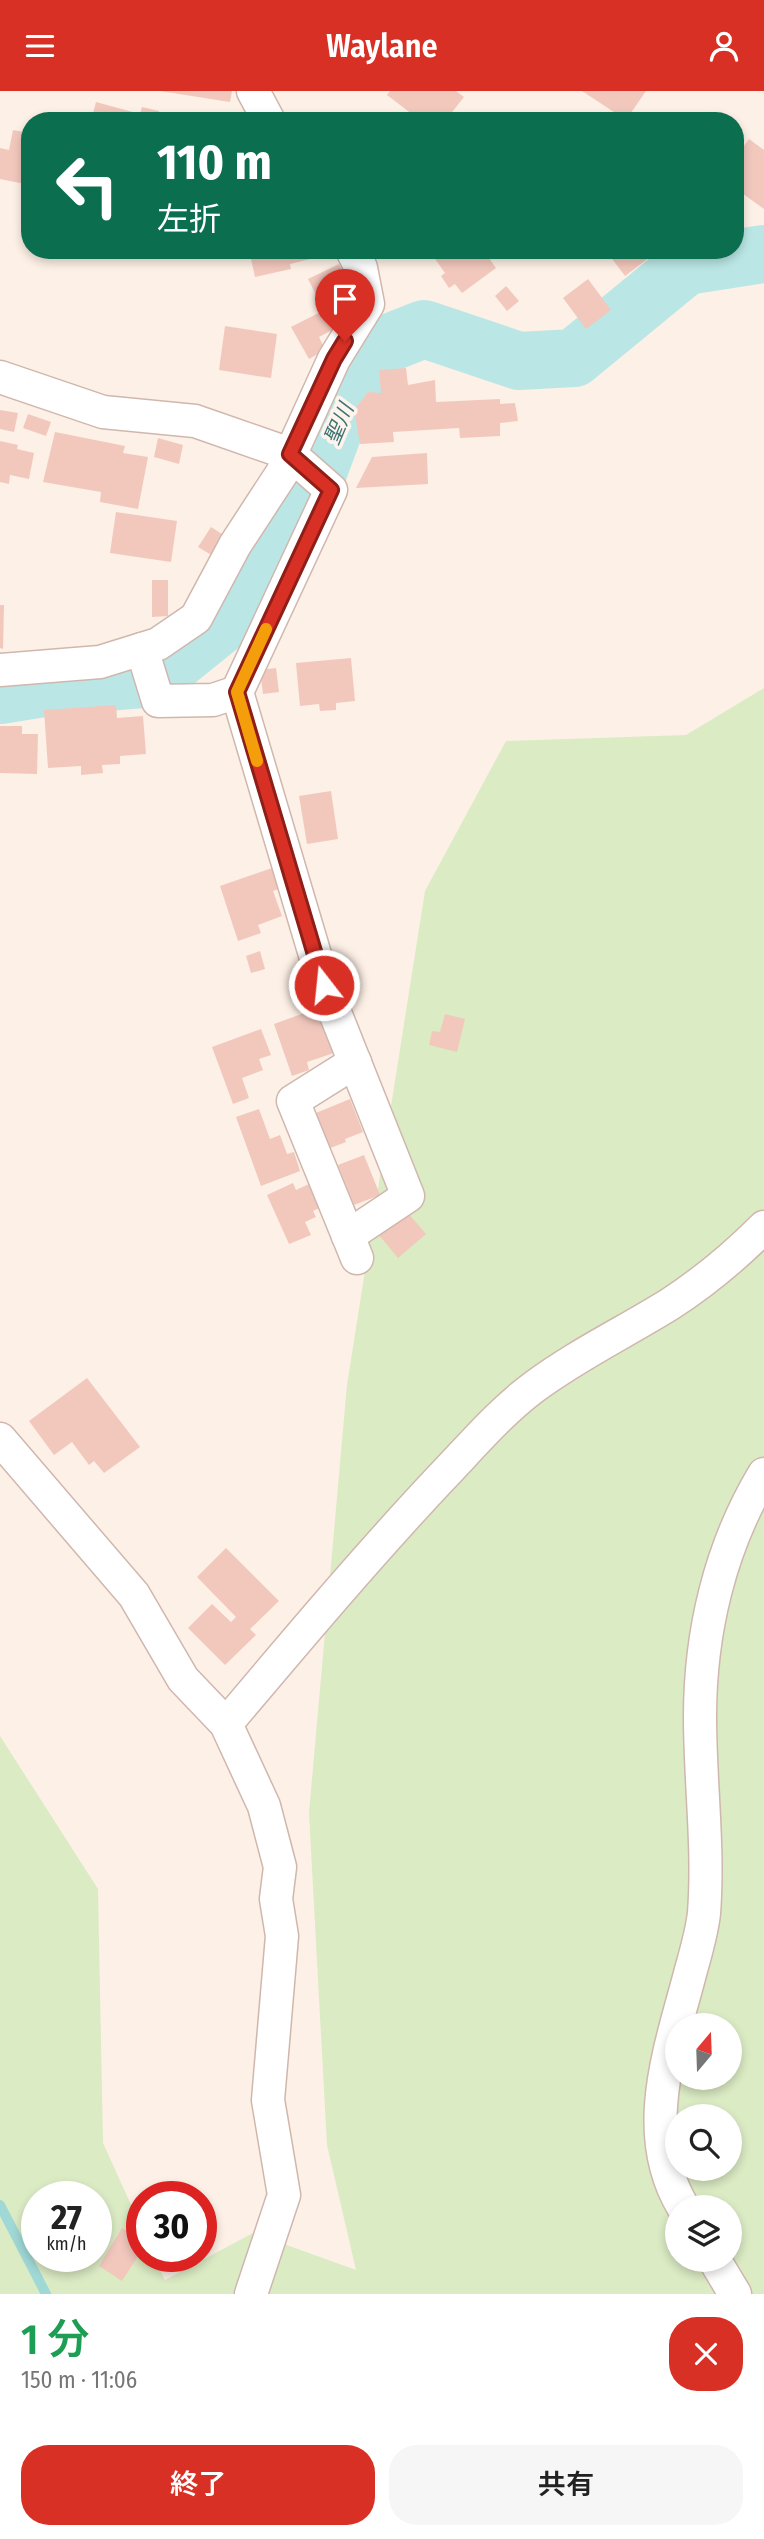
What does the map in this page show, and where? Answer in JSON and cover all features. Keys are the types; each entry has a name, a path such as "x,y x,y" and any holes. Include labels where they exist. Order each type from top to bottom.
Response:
{"street":[{"path":"253,91 264,112"},
{"path":"0,670 100,662 158,644 196,618 235,545 282,473 334,359 368,304 361,268 356,259"},
{"path":"0,377 103,412 195,421 290,454 331,490 237,692 324,985 355,1062 408,1196 352,1247 293,1101 355,1062"},
{"path":"142,649 158,701 214,700 237,692"},
{"path":"226,1724 391,1532 522,1397 606,1340 668,1305 704,1280 764,1227"},
{"path":"0,1439 134,1595 183,1679 226,1724 264,1806 280,1867 276,1899 282,1936 268,2100 284,2195 251,2294"},
{"path":"678,2195 667,2170 660,2104 664,2072 704,1915 700,1716 706,1625 725,1559 749,1499 764,1474"},
{"path":"722,2272 735,2294"}],"green space":[{"path":"764,688 764,2294 0,2294 0,1736 98,1889 103,2143 126,2194 126,2272 161,2272 165,2280 180,2272 217,2272 217,2252 253,2233 356,2270 327,2145 309,1813 347,1385 425,891 506,741 686,735"}],"building":[{"path":"160,91 232,91 230,102"},
{"path":"390,91 456,91 464,97 452,112 409,112 387,95"},
{"path":"582,91 646,91 632,112 614,112"},
{"path":"96,102 133,112 93,112"},
{"path":"142,107 159,112 141,112"},
{"path":"13,130 21,131 21,183 0,179 0,148 9,150"},
{"path":"749,139 764,150 764,209 744,195 744,146"},
{"path":"251,259 310,259 290,264 291,269 255,277"},
{"path":"435,259 490,259 496,268 462,293 455,284 449,288 441,276 445,273"},
{"path":"612,259 647,259 625,276"},
{"path":"339,264 351,288 320,302 308,279"},
{"path":"588,279 611,310 586,329 563,298"},
{"path":"506,286 519,301 507,311 495,296"},
{"path":"336,304 343,316 330,322 334,329 319,337 325,350 309,359 291,327"},
{"path":"225,326 277,334 271,378 219,370"},
{"path":"406,368 408,385 435,380 436,402 500,399 500,404 515,403 518,421 500,423 500,436 460,438 459,428 393,432 394,442 360,444 354,410 368,392 381,393 379,370"},
{"path":"0,410 18,413 14,432 0,429"},
{"path":"28,414 51,422 46,436 23,428"},
{"path":"55,432 125,446 123,453 148,457 138,509 100,502 101,492 43,482"},
{"path":"158,438 183,445 179,464 154,457"},
{"path":"0,441 18,445 17,449 34,453 29,479 10,475 9,484 0,482"},
{"path":"427,453 428,484 356,488 372,457"},
{"path":"116,512 177,521 171,562 110,553"},
{"path":"211,527 225,536 213,556 198,547"},
{"path":"152,580 168,580 168,616 152,617"},
{"path":"0,605 4,605 3,649 0,648"},
{"path":"351,658 355,701 336,703 336,710 320,711 319,704 300,706 296,663"},
{"path":"276,668 279,692 263,694 260,670"},
{"path":"116,705 117,718 143,716 146,754 120,756 120,764 102,765 103,773 81,775 81,766 48,768 44,710"},
{"path":"0,726 22,726 22,734 38,734 37,774 0,773"},
{"path":"331,791 338,839 307,844 299,796"},
{"path":"272,868 279,889 273,891 282,916 258,925 261,933 238,941 220,886"},
{"path":"260,951 265,969 251,973 246,956"},
{"path":"318,1008 334,1053 307,1062 309,1070 292,1076 274,1024"},
{"path":"445,1014 465,1019 457,1052 429,1045 432,1031 440,1032"},
{"path":"261,1029 271,1055 259,1059 263,1070 242,1078 249,1098 233,1104 212,1047"},
{"path":"350,1099 363,1132 325,1150 311,1115"},
{"path":"259,1109 270,1139 280,1135 287,1154 294,1152 300,1171 261,1186 236,1117"},
{"path":"364,1155 380,1195 354,1205 338,1165"},
{"path":"293,1183 296,1190 309,1184 319,1208 313,1211 316,1217 305,1222 311,1235 289,1244 267,1195"},
{"path":"407,1212 426,1234 398,1258 379,1235"},
{"path":"87,1378 140,1447 104,1473 94,1461 89,1465 72,1442 54,1455 29,1421"},
{"path":"226,1548 279,1601 250,1629 256,1635 225,1665 188,1628 212,1604 231,1622 236,1617 197,1577"},
{"path":"122,2228 126,2231 128,2272 122,2281 108,2272 112,2272 112,2245"}],"waterway":[{"name":"聖川","path":"744,257 764,254"},
{"name":"聖川","path":"0,695 56,686 155,678 222,624 256,560 312,488 337,421 371,350 424,329 519,361 574,358 686,266 732,259"},
{"path":"0,2205 46,2294"}],"slow traffic":[{"path":"257,761 237,692 266,629"}],"route":[{"path":"324,985 237,692 331,490 290,454 345,341"}]}
